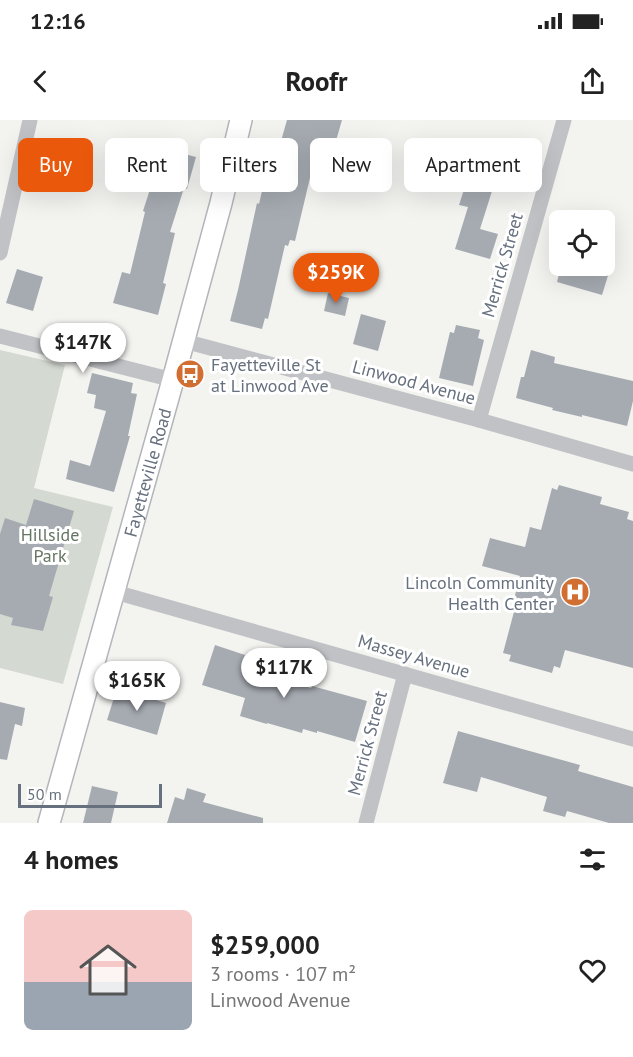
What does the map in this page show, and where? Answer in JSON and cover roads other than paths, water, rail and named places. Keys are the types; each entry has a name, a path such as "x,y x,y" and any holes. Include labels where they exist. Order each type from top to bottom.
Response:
{"main road":[{"name":"Fayetteville Road","path":"49,823 184,340 241,120"}],"street":[{"path":"0,253 30,120"},
{"name":"Merrick Street","path":"479,420 564,120"},
{"path":"0,336 173,380"},
{"name":"Linwood Avenue","path":"184,340 633,464"},
{"name":"Massey Avenue","path":"115,592 633,739"},
{"name":"Merrick Street","path":"366,823 405,674"}],"place":[{"name":"Fayetteville St at Linwood Ave","path":"190,374"},
{"name":"Lincoln Community Health Center","path":"575,592"}],"park label":[{"name":"Hillside Park","path":"50,544"}]}
